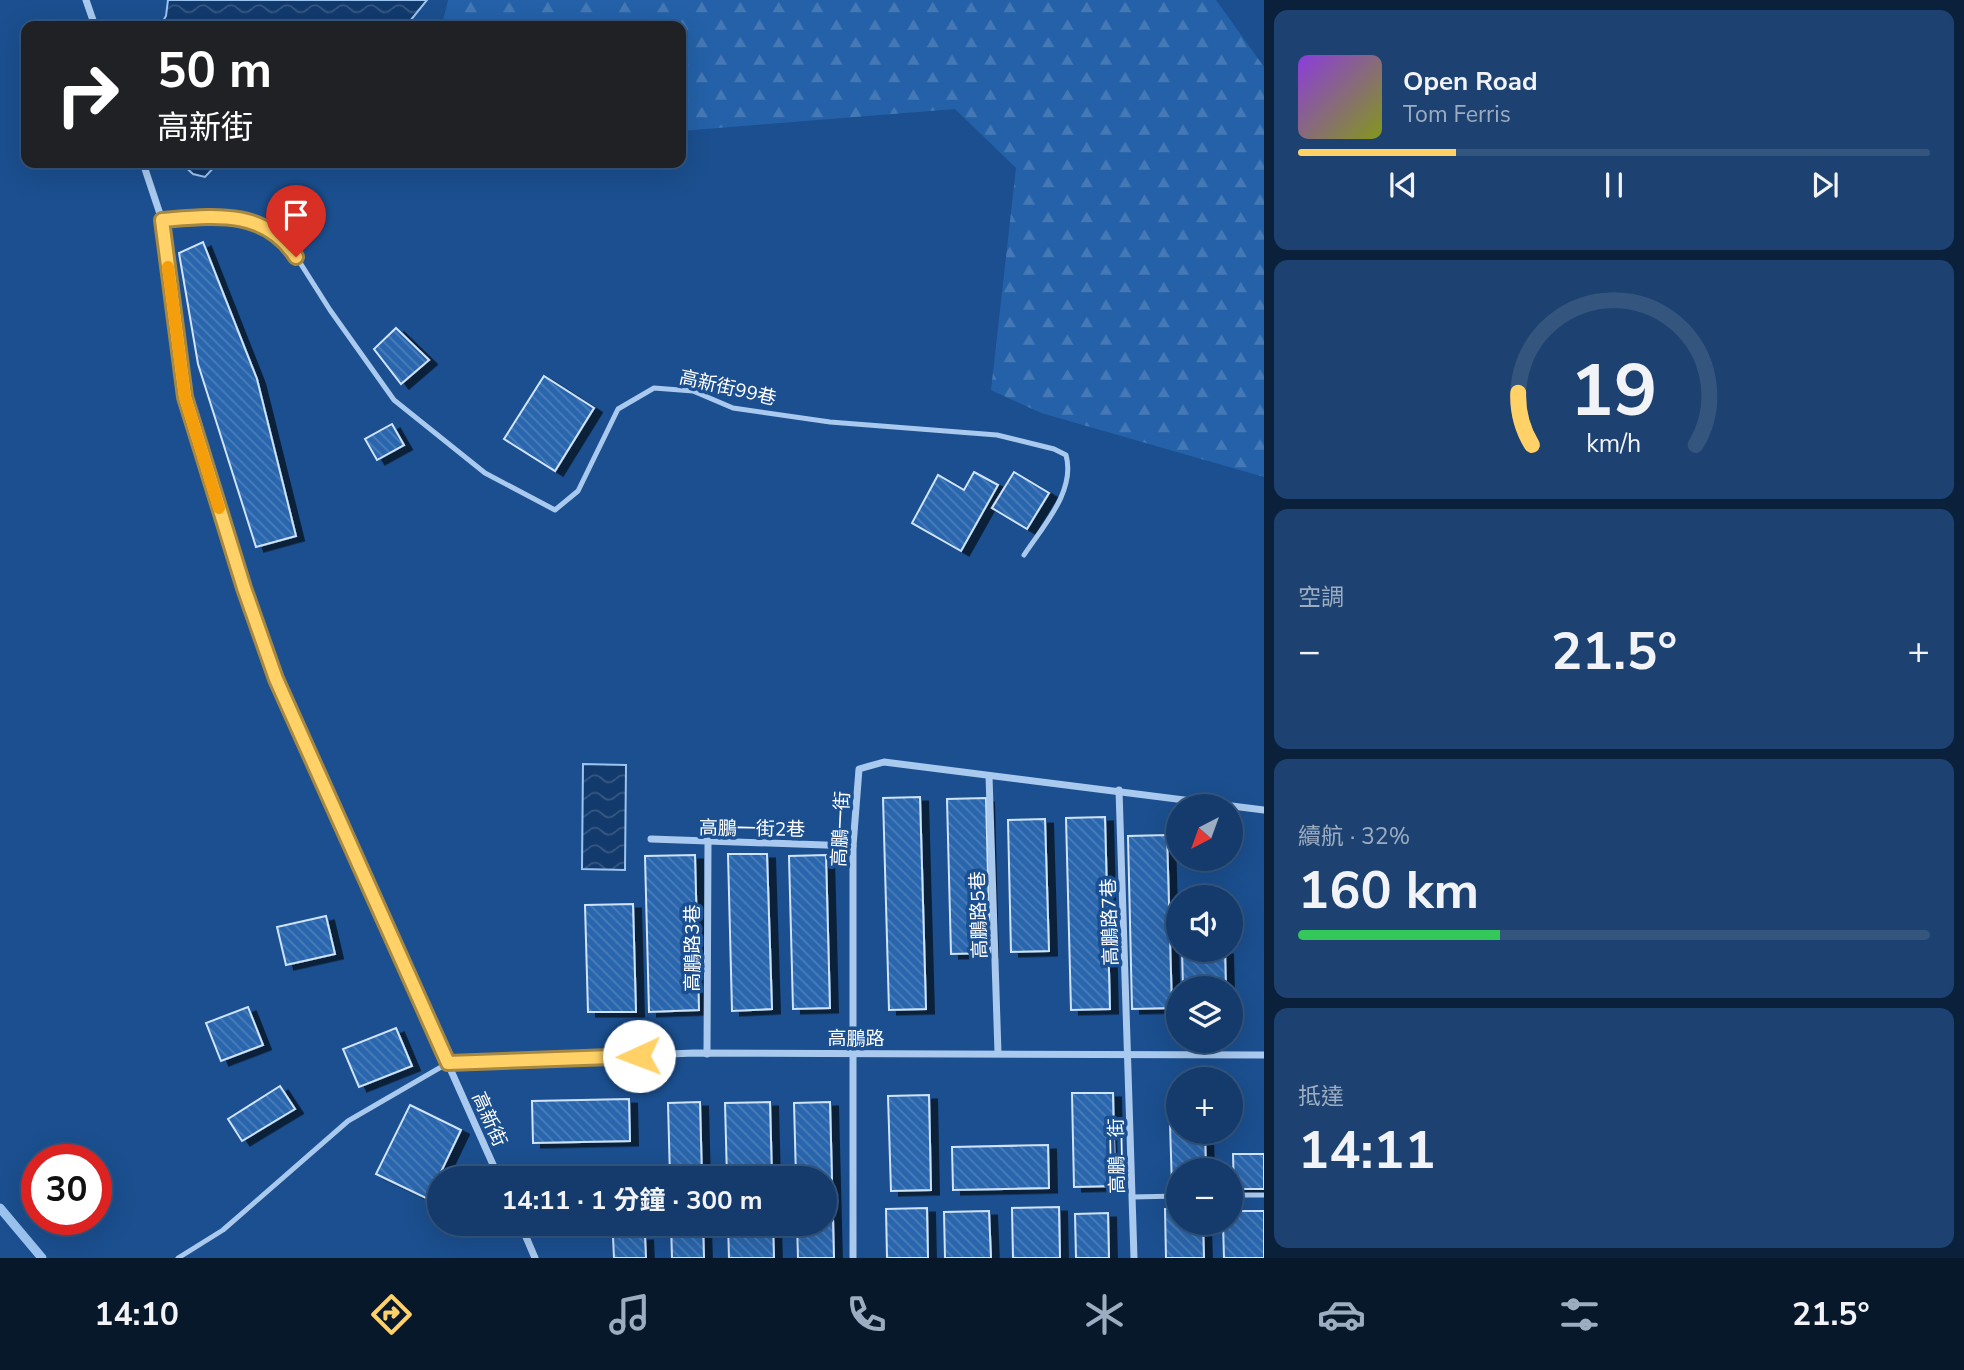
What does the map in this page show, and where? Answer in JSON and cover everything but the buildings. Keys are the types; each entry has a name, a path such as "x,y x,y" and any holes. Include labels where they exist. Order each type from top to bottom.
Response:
{"street":[{"path":"86,0 93,21"},
{"name":"高新街","path":"146,168 162,220 185,397 244,588 276,679 494,1166"},
{"name":"高鵬一街","path":"853,1258 853,846 859,769 884,762 1264,810"},
{"name":"高鵬路5巷","path":"989,776 999,1053"},
{"name":"高鵬路7巷","path":"1119,790 1130,1053"},
{"name":"高鵬一街2巷","path":"651,839 853,846"},
{"name":"高鵬路3巷","path":"707,1054 708,843"},
{"name":"高鵬二街","path":"1130,1053 1134,1258"},
{"name":"高鵬路","path":"448,1063 707,1054 1264,1055"},
{"path":"526,1236 535,1258"}],"lane":[{"name":"高新街99巷","path":"162,220 221,215 269,227 285,239 330,310 394,400 485,473 555,510 578,491 618,410 654,388 693,391 747,410 830,422 997,435 1054,449 1066,455 1070,470 1066,487 1024,555"},
{"path":"178,1258 223,1230 348,1121 448,1063"},
{"path":"1243,1195 1264,1195"},
{"path":"1133,1197 1166,1196"}],"green space":[{"path":"448,0 1216,0 1264,67 1264,477 1041,413 991,390 1016,168 955,109 686,131 686,21 443,21"}],"water":[{"path":"168,0 427,0 410,21 163,21"},
{"path":"186,168 213,168 205,177 193,174"},
{"path":"583,764 626,765 625,870 582,869"}],"waterway":[{"path":"0,1208 42,1258"}],"slow traffic":[{"path":"168,267 185,397 219,508"}],"route":[{"path":"296,257 285,239 269,227 221,215 162,220 185,397 244,588 276,679 448,1063 639,1056"}]}
